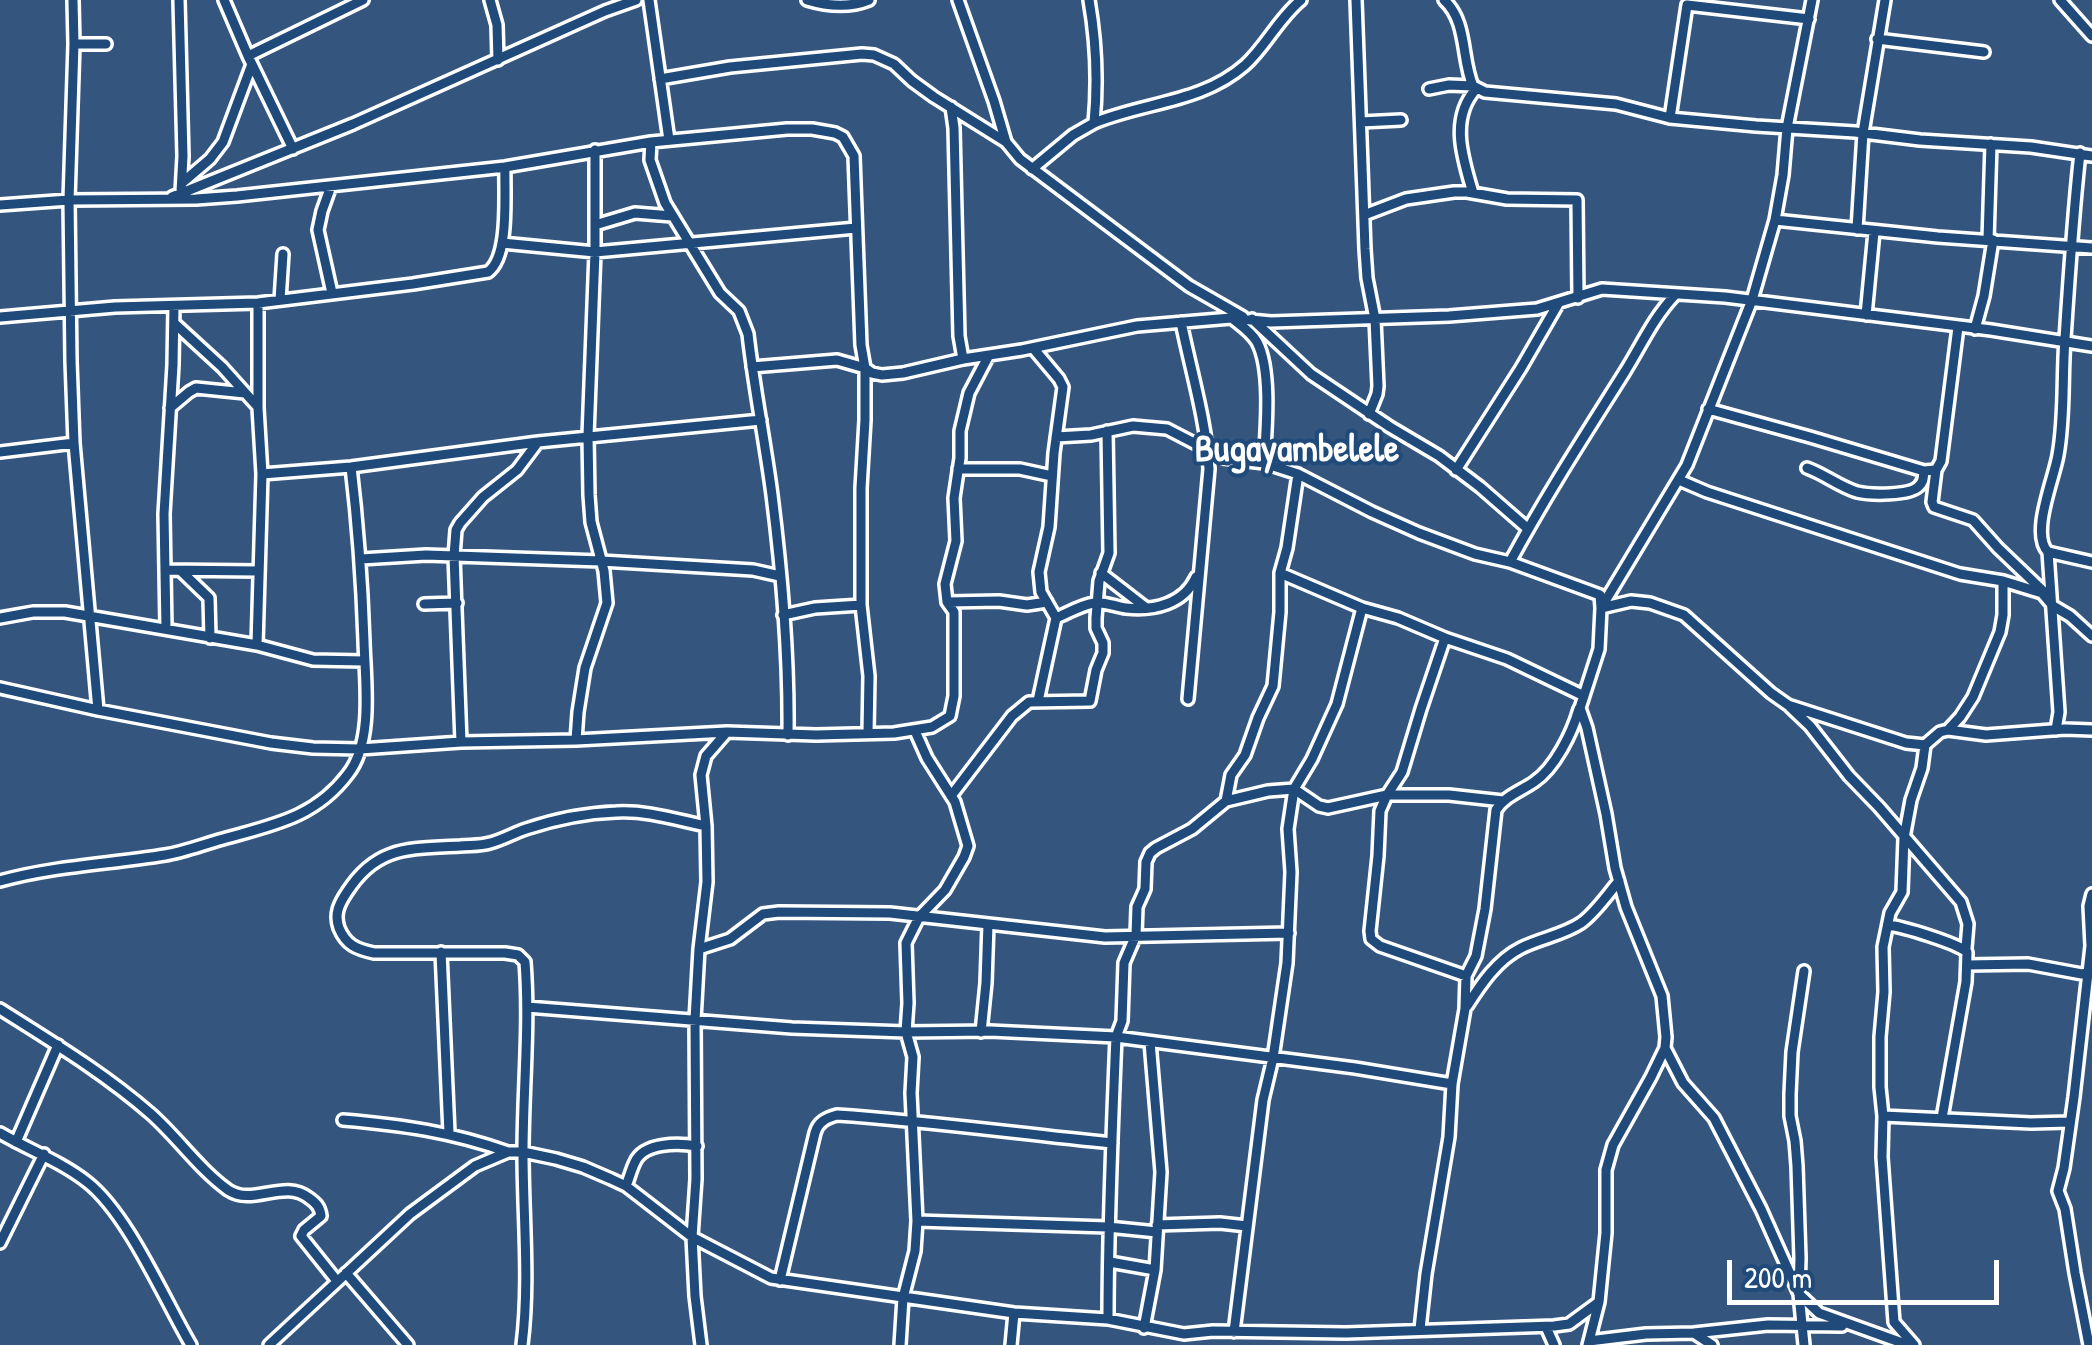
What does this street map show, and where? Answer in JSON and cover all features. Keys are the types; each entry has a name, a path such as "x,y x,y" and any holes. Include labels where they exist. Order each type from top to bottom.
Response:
{"street":[{"path":"73,0 69,200 74,443 98,710"},
{"path":"179,0 181,188"},
{"path":"224,0 293,149"},
{"path":"170,198 222,142 250,60 363,0"},
{"path":"490,0 499,39 498,60"},
{"path":"601,0 606,11"},
{"path":"181,188 293,149 636,0"},
{"path":"649,0 669,140"},
{"path":"807,0 835,6 858,5 869,0"},
{"path":"958,0 1006,142"},
{"path":"1088,0 1096,80 1094,123"},
{"path":"1032,169 1094,123 1216,86 1248,62 1300,0"},
{"path":"1356,0 1367,278 1376,319 1378,386 1369,414"},
{"path":"1444,0 1450,4 1458,24 1474,88 1459,132 1473,193"},
{"path":"1602,608 1679,480 1752,300 1783,175 1787,128 1812,0"},
{"path":"1857,229 1863,133 1885,0"},
{"path":"2060,0 2092,36"},
{"path":"1670,118 1686,5 1700,3 1808,19"},
{"path":"1878,39 1984,52"},
{"path":"74,44 106,44"},
{"path":"660,80 730,67 862,54 894,64 912,81 1006,142 1032,169 1189,286 1248,318 1311,374 1439,456 1527,528"},
{"path":"1430,89 1449,85 1518,96 1616,104 1670,118 2092,156"},
{"path":"952,108 959,336 963,358"},
{"path":"1361,122 1402,120"},
{"path":"0,206 69,200 237,196 504,167 651,142 787,128 812,129 843,138 854,156 864,368 861,605 869,676 868,733"},
{"path":"651,142 650,160 672,216 720,293 742,317 748,334 780,576 788,735"},
{"path":"1974,329 1982,309 1990,240 1991,144"},
{"path":"576,740 585,668 607,603 607,586 591,522 588,436 595,150"},
{"path":"2056,730 2060,712 2048,552 2041,536 2060,440 2080,153"},
{"path":"0,317 115,307 258,303 488,272 498,262 502,243 504,167"},
{"path":"331,186 318,230 332,292"},
{"path":"1364,215 1406,199 1454,192 1507,200 1577,200 1578,298"},
{"path":"595,225 635,213 672,216"},
{"path":"1774,220 1874,232 2092,248"},
{"path":"502,243 595,252 856,228"},
{"path":"1866,315 1874,232"},
{"path":"280,300 282,254"},
{"path":"752,367 837,360 872,373 904,374 963,358 1137,326 1231,318 1270,322 1376,319 1537,309 1602,289 1752,300 2092,346"},
{"path":"1510,562 1649,327 1674,294"},
{"path":"257,646 262,474 258,303"},
{"path":"1456,470 1558,304"},
{"path":"166,628 164,514 174,306"},
{"path":"1231,318 1250,333 1259,347 1266,399 1264,463"},
{"path":"1181,322 1208,452 1208,492 1188,699"},
{"path":"174,323 258,408"},
{"path":"1958,327 1934,507 1973,520 2038,585 2052,605 2092,636"},
{"path":"1033,348 1063,387 1048,527 1039,572 1042,592 1056,618 1038,702"},
{"path":"0,688 98,710 313,748 726,732 868,733 915,730 942,723 951,712 955,628 945,584 956,540 954,498 960,431 969,393 989,355"},
{"path":"170,408 196,388 247,394"},
{"path":"1708,410 1924,471 1936,470"},
{"path":"262,474 761,420"},
{"path":"1056,437 1133,426 1168,429 1208,452 1298,474 1408,528 1600,595 1600,649 1575,723 1547,771 1503,800 1496,815 1476,956 1466,976 1449,1137 1420,1330"},
{"path":"951,796 1012,716 1029,702 1090,701 1103,653 1096,628 1096,602 1110,532 1108,430"},
{"path":"460,742 456,530 483,496 517,470 538,442"},
{"path":"0,452 74,443"},
{"path":"0,881 67,867 167,855 279,824 299,815 348,776 356,762 365,719 361,559 351,467"},
{"path":"1807,468 1854,491 1875,493 1912,491 1920,484 1924,471"},
{"path":"958,469 1020,469 1052,476"},
{"path":"1226,801 1231,775 1245,755 1273,686 1280,572 1298,474"},
{"path":"1679,480 1960,574 2003,581 2044,594"},
{"path":"2048,552 2092,562"},
{"path":"361,559 454,556 601,561 752,570 780,576"},
{"path":"165,570 260,571"},
{"path":"181,570 209,598 210,638"},
{"path":"1056,618 1096,602 1129,609 1159,607 1177,600 1192,586 1198,571"},
{"path":"1280,572 1362,608 1507,659 1582,695"},
{"path":"1101,573 1145,607"},
{"path":"1948,730 1973,698 2000,632 2003,581"},
{"path":"1602,608 1631,601 1684,615 1810,726 1961,902 1968,924 1968,965 1942,1118"},
{"path":"947,602 1028,606 1048,602"},
{"path":"424,604 457,603"},
{"path":"783,615 861,605"},
{"path":"1234,1332 1289,933 1292,872 1288,829 1294,789 1337,704 1362,608"},
{"path":"0,618 51,611 166,628 313,660 364,661"},
{"path":"1446,638 1402,772 1380,811 1372,939 1394,952 1466,976"},
{"path":"1788,705 1906,743 1925,745"},
{"path":"1580,708 1626,908 1662,996 1666,1024 1665,1048 1613,1145 1606,1170 1606,1233 1599,1302 1588,1343 1646,1334 1768,1326 1850,1326"},
{"path":"1911,1345 1894,1322 1882,1157 1880,1037 1884,946 1890,913 1902,892 1904,838 1925,745 1948,730 1986,735 2091,728"},
{"path":"900,1345 903,1298 915,1251 917,1221 910,1094 913,1057 906,1032 906,943 920,918 945,890 968,846 951,796 926,758 915,730"},
{"path":"701,1345 692,1237 697,1146 695,1020 707,882 701,788 706,756 726,732"},
{"path":"1108,1319 1116,1037 1122,1021 1124,963 1136,936 1150,853 1192,829 1226,801 1268,792 1294,789 1328,808 1387,795 1503,800"},
{"path":"522,1345 526,1274 526,962 518,955 504,952 374,953 356,949 345,941 336,920 339,906 365,868 397,850 482,844 539,824 614,812 706,826"},
{"path":"1465,1009 1482,982 1504,960 1519,948 1577,925 1590,916 1619,881"},
{"path":"2089,1345 2065,1209 2058,1191 2091,946 2088,906 2092,894"},
{"path":"699,949 730,940 767,913 890,913 1105,938 1289,933"},
{"path":"982,1032 988,924"},
{"path":"1888,925 1966,948"},
{"path":"440,952 449,1133"},
{"path":"1968,965 2028,964 2087,973"},
{"path":"1804,971 1790,1075 1804,1345"},
{"path":"528,1007 792,1028 1116,1037 1452,1084"},
{"path":"0,1009 88,1064 154,1116 228,1190 246,1197 289,1190 310,1198 321,1216 301,1236 337,1281"},
{"path":"1144,1328 1155,1270 1160,1156 1150,1042"},
{"path":"16,1142 58,1045"},
{"path":"1665,1048 1682,1083 1714,1118 1799,1294 1819,1313 1911,1345"},
{"path":"2078,1052 2092,1055"},
{"path":"780,1280 819,1124 837,1115 1112,1143"},
{"path":"1883,1116 2070,1122"},
{"path":"343,1120 449,1133 508,1152 584,1167 626,1186 692,1237 760,1274 903,1298 1014,1313 1108,1319 1184,1334 1346,1334 1546,1327 1569,1324 1599,1302"},
{"path":"0,1132 90,1184 109,1204 191,1345"},
{"path":"626,1186 636,1159 643,1153 668,1145 697,1146"},
{"path":"269,1345 410,1214 475,1166 508,1152"},
{"path":"0,1243 44,1154"},
{"path":"917,1221 1157,1229 1220,1223 1247,1226"},
{"path":"1110,1262 1155,1270"},
{"path":"346,1273 408,1345"},
{"path":"1011,1345 1014,1313"},
{"path":"1546,1327 1554,1345"},
{"path":"1694,1333 1712,1345"}],"district":[{"name":"Bugayambelele","path":"1297,451"}]}
